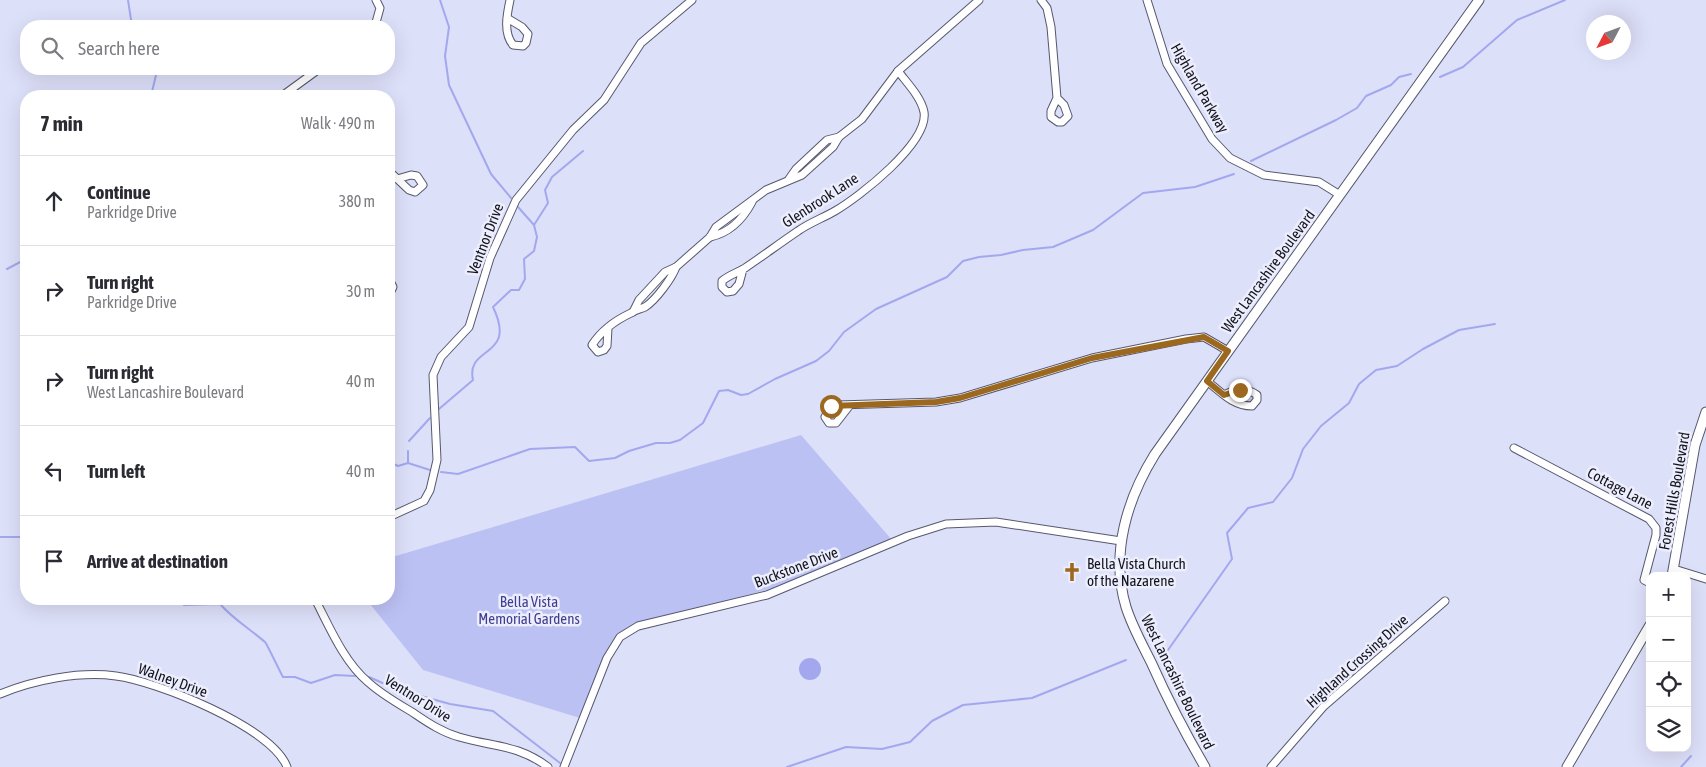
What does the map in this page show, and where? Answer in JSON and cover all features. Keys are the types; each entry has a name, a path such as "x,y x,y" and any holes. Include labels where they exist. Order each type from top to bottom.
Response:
{"main road":[{"name":"West Lancashire Boulevard","path":"1205,767 1162,688 1126,606 1122,583 1121,541 1130,502 1142,475 1207,381 1479,0"},
{"name":"Forest Hills Boulevard","path":"1673,572 1695,445 1706,412"},
{"path":"1567,767 1646,633"}],"street":[{"path":"376,0 380,8 377,20"},
{"path":"507,18 510,0"},
{"name":"Ventnor Drive","path":"395,514 424,500 430,490 437,460 433,375 441,357 469,327 490,258 516,200 573,130 604,100 641,43 692,0"},
{"path":"608,328 633,312 638,300 664,272 676,267 710,236 716,227 740,208 752,202 766,190 802,175 833,146 839,137 862,119 898,71 979,0"},
{"path":"1041,0 1047,8 1051,27 1057,98"},
{"name":"Highland Parkway","path":"1147,0 1167,64 1212,139 1230,158 1264,175 1319,182 1340,195"},
{"name":"Glenbrook Lane","path":"743,269 800,229 835,211 872,183 902,156 923,125 924,114 920,100 898,71"},
{"path":"290,90 311,75"},
{"path":"850,405 936,402 960,398 1092,358 1186,339 1204,337 1228,351"},
{"path":"1207,381 1224,395"},
{"name":"Cottage Lane","path":"1514,448 1649,519 1656,528 1656,535 1646,572"},
{"name":"Buckstone Drive","path":"564,767 607,658 620,637 638,626 767,595 916,533 946,524 996,522 1121,541"},
{"path":"1691,576 1706,579"},
{"name":"Highland Crossing Drive","path":"1271,767 1324,706 1446,601"},
{"name":"Ventnor Drive","path":"318,605 352,664 367,682 379,691 439,729 459,737 498,744 517,750 548,767"},
{"name":"Walney Drive","path":"0,694 16,687 52,679 90,675 116,676 142,682 233,720 259,736 275,750 287,767"}],"green space":[{"name":"Bella Vista Memorial Gardens","path":"801,435 892,540 789,584 634,625 624,630 614,641 580,718 423,670 371,605 395,605 395,556"}],"shaded area":[{"path":"810,658 818,661 821,669 818,677 810,680 802,677 799,669 802,661"}],"waterway":[{"path":"128,0 131,20"},
{"path":"440,0 449,27 445,56 449,85 491,174 511,198"},
{"path":"1440,77 1463,67 1517,20 1565,0"},
{"path":"1251,161 1336,120 1357,108 1366,96 1391,85 1399,77 1411,74"},
{"path":"152,90 156,75"},
{"path":"439,409 473,380 473,369 476,361 496,344 499,335 499,324 493,307 511,290 519,290 525,279 524,259 534,251 537,237 534,225 548,203 545,190 552,177 583,151"},
{"path":"441,472 458,474 530,449 575,447 589,461 615,458 629,451 656,443 670,443 680,440 703,423 719,391 728,390 741,395 748,394 775,379 816,361 829,351 844,332 876,309 947,277 963,261 1023,250 1053,247 1093,230 1143,193 1195,187 1234,174"},
{"path":"518,207 534,225"},
{"path":"7,269 20,262"},
{"path":"1168,650 1232,559 1227,533 1248,508 1273,502 1292,478 1303,449 1321,426 1349,403 1359,384 1376,370 1397,366 1423,349 1459,330 1495,324"},
{"path":"409,441 430,418"},
{"path":"408,451 408,463"},
{"path":"395,465 398,466 408,463 430,470"},
{"path":"0,537 20,537"},
{"path":"221,605 265,642 283,677 295,677 311,683 335,675 355,676"},
{"path":"787,767 846,747 882,749 910,742 932,721 963,705 1032,698 1126,660"},
{"path":"369,677 396,689 450,704 493,711 560,763"},
{"path":"1681,767 1691,756"}],"place":[{"name":"Bella Vista Church of the Nazarene","path":"1072,572"}],"route":[{"path":"831,406 936,402 960,398 1092,358 1153,345 1204,337 1228,351 1207,381 1224,395 1240,390"}]}
